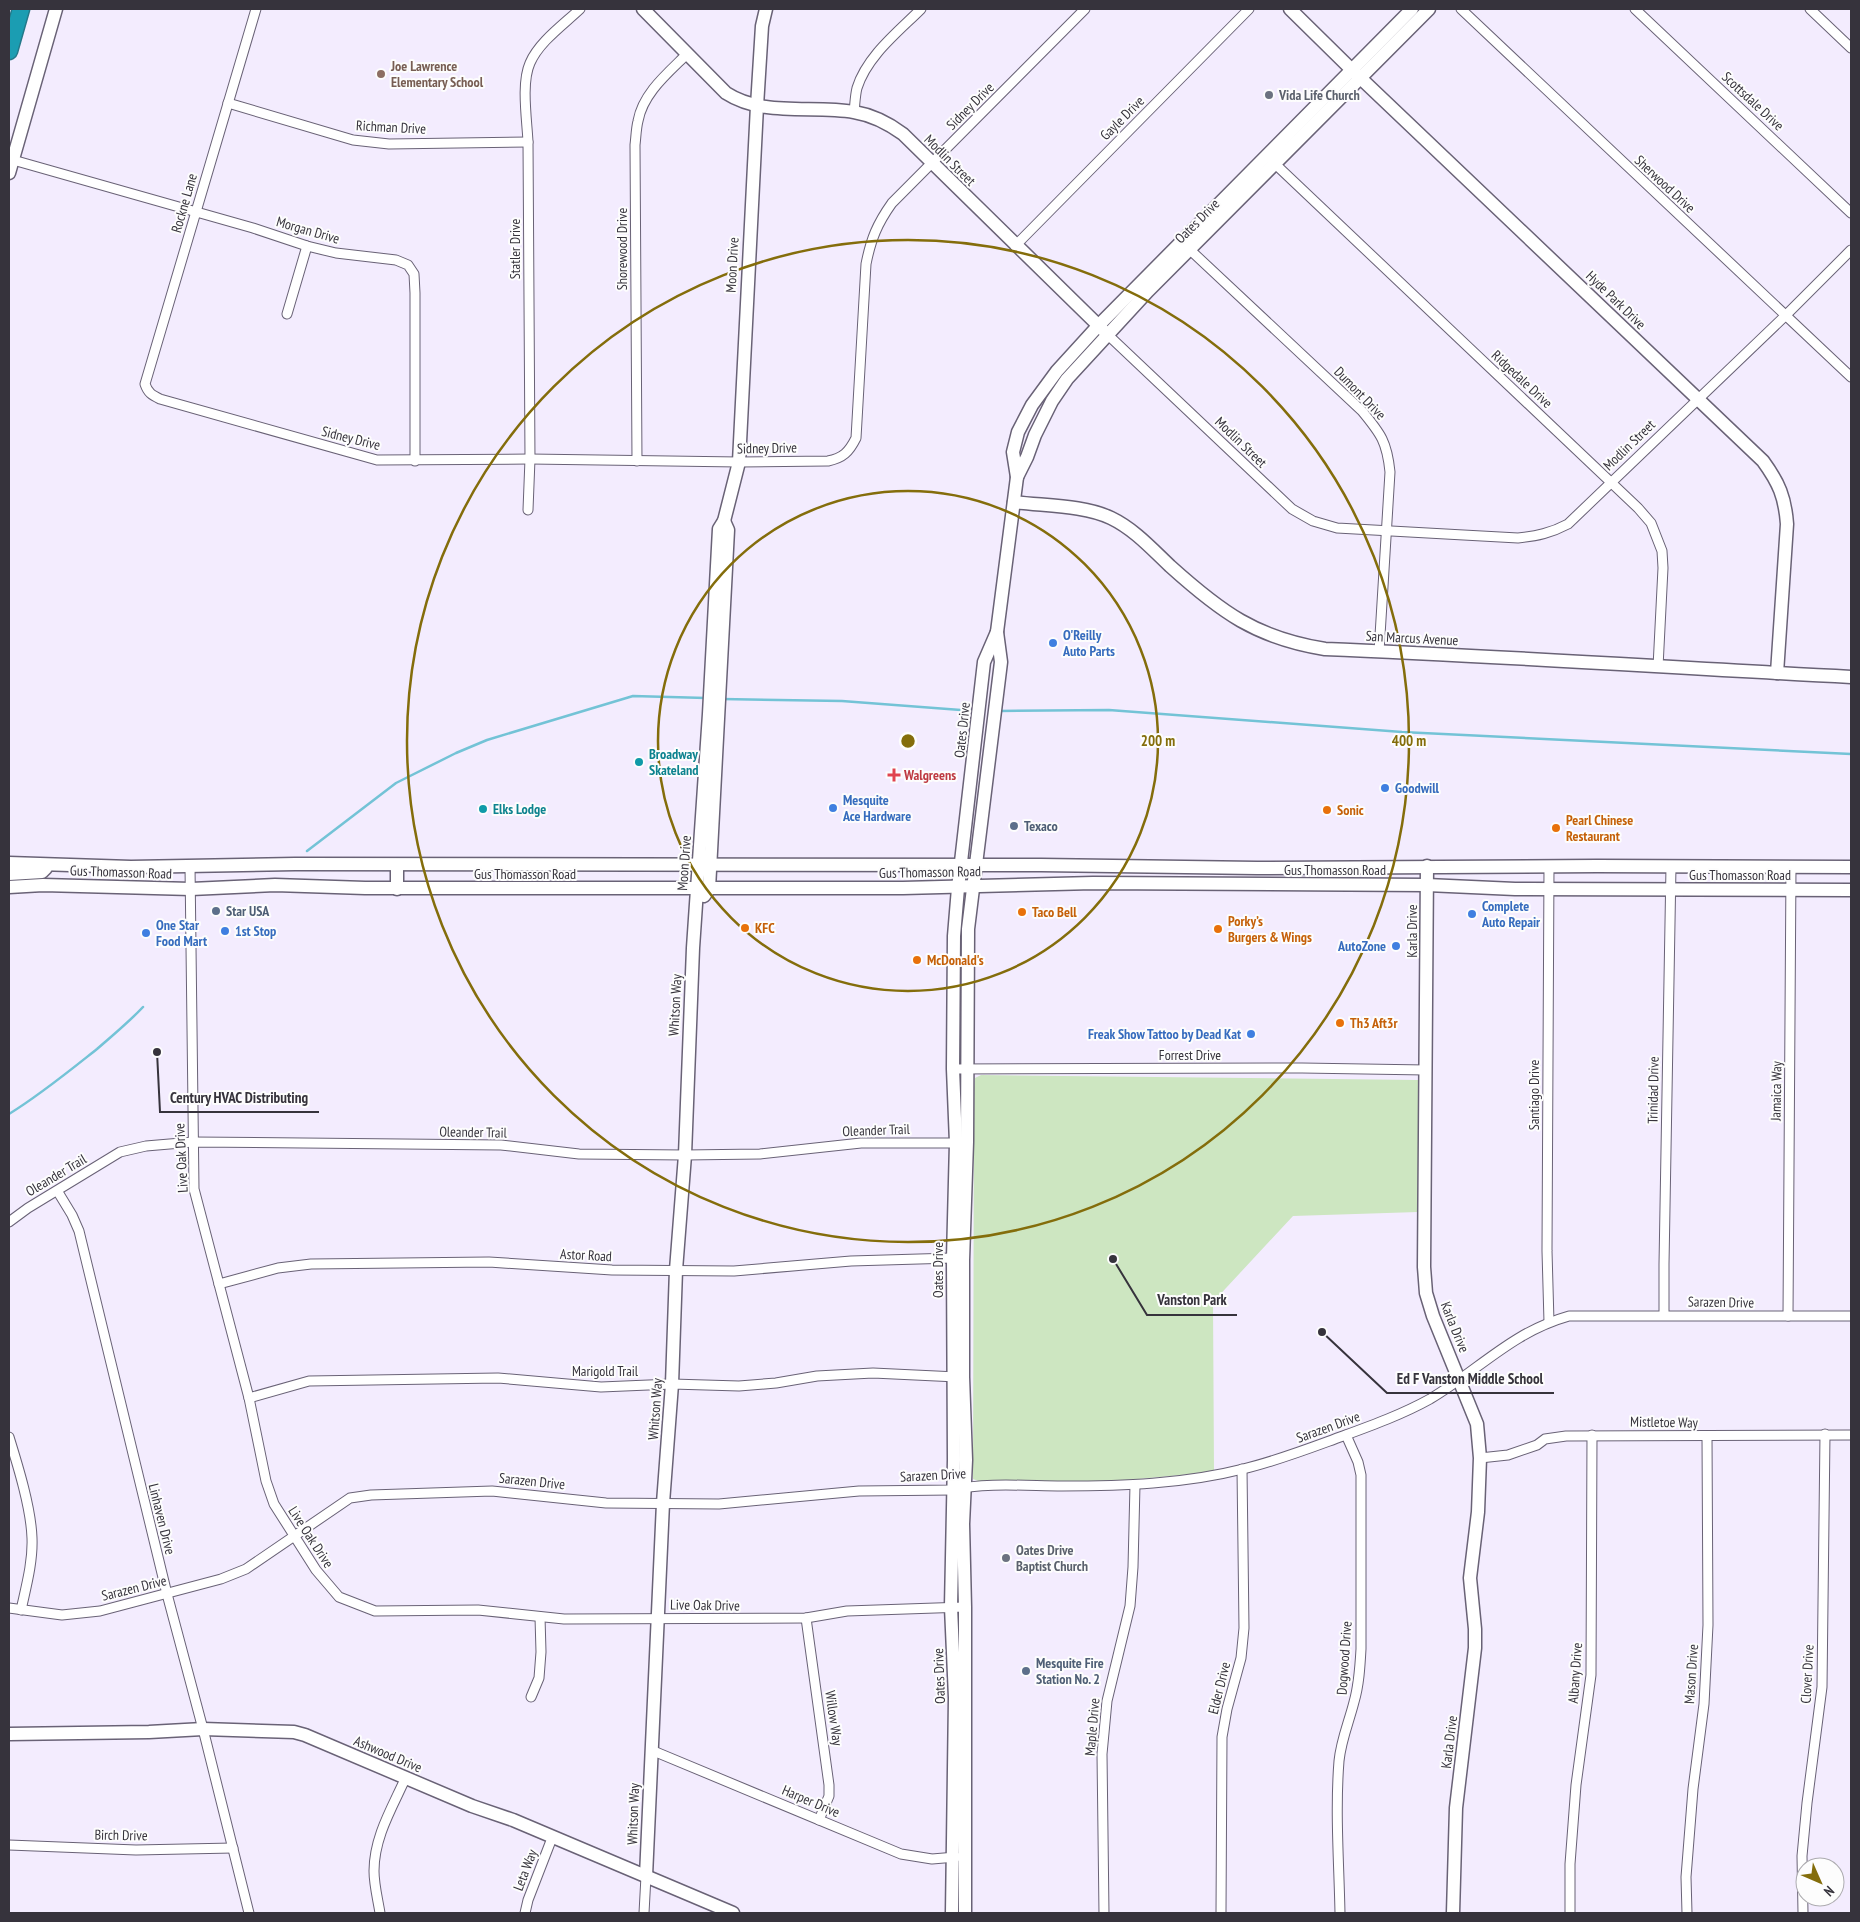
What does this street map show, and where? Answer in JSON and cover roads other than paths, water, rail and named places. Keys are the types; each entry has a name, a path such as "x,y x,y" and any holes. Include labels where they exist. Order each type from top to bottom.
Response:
{"highway":[{"path":"9,51 21,9"}],"main road":[{"path":"9,173 56,9"},
{"name":"Modlin Street","path":"643,9 726,93 735,99 757,106 854,112 872,116 891,126 933,163 1102,330"},
{"name":"Moon Drive","path":"696,908 703,889 705,865 715,690 728,530 724,521 739,462 757,106 762,26 766,9"},
{"name":"Hyde Park Drive","path":"1290,9 1699,399 1763,461 1774,475 1782,492 1786,508 1777,673"},
{"name":"Oates Drive","path":"1356,74 1412,9"},
{"name":"Oates Drive","path":"964,1913 958,1857 951,1607 959,1489 966,1460 958,1377 958,1259 961,1143 966,1069 968,929 1001,662 997,632 1017,477 1028,457 1034,435 1052,401 1102,330 1356,74 1429,9"},
{"name":"San Marcus Avenue","path":"1014,502 1085,510 1110,517 1130,528 1195,588 1230,616 1268,635 1296,644 1325,649 1851,677"},
{"name":"Oates Drive","path":"961,1143 953,1069 954,936 984,662 997,632"},
{"name":"Gus Thomasson Road","path":"9,863 131,867 397,865 1851,867"},
{"path":"9,874 42,872 50,865"},
{"path":"397,865 397,888"},
{"name":"Karla Drive","path":"1427,866 1424,1267 1426,1293 1433,1316 1478,1424 1480,1458 1478,1512 1470,1578 1475,1648 1456,1808 1453,1913"},
{"path":"1192,884 1194,867"},
{"name":"Gus Thomasson Road","path":"9,887 43,885 191,889 275,885 397,888 703,889 958,888 1093,883 1427,885 1515,889 1851,890"},
{"name":"Whitson Way","path":"646,1876 650,1750 659,1618 663,1503 672,1384 676,1270 685,1155 696,908"},
{"name":"Oates Drive","path":"952,1913 958,1857 965,1607 963,1524 959,1489"},
{"name":"Ashwood Drive","path":"9,1734 149,1732 203,1729 294,1732 472,1806 513,1820 733,1913"}],"street":[{"name":"Rockne Lane","path":"160,399 147,391 145,384 256,9"},
{"name":"Statler Drive","path":"528,510 530,460 526,81 530,62 543,44 580,9"},
{"path":"854,112 857,88 868,65 882,48 921,9"},
{"name":"Sidney Drive","path":"160,399 377,460 739,462 828,461 840,458 850,449 856,438 866,264 871,240 881,219 892,203 1085,9"},
{"name":"Gayle Drive","path":"1015,246 1249,9"},
{"name":"Sherwood Drive","path":"1461,9 1851,378"},
{"name":"Scottsdale Drive","path":"1635,9 1851,213"},
{"path":"1810,9 1851,48"},
{"name":"Shorewood Drive","path":"637,461 635,145 638,120 646,101 656,85 687,54"},
{"name":"Richman Drive","path":"228,103 354,140 389,144 528,142"},
{"name":"Morgan Drive","path":"13,160 253,228 307,246 336,253 396,260 408,265 414,274 415,461"},
{"name":"Ridgedale Drive","path":"1271,160 1611,483 1650,523 1662,551 1663,568 1658,667"},
{"name":"Dumont Drive","path":"1186,245 1362,411 1376,428 1387,449 1390,472 1379,652"},
{"path":"288,314 307,246"},
{"name":"Modlin Street","path":"1102,330 1292,509 1313,521 1337,528 1518,538 1552,532 1568,524 1785,316 1851,250"},
{"name":"Live Oak Drive","path":"190,866 194,1190 249,1398 266,1482 274,1504 316,1570 339,1597 375,1611 478,1610 564,1619 806,1618 847,1611 965,1607"},
{"name":"Trinidad Drive","path":"1664,1315 1671,866"},
{"name":"Jamaica Way","path":"1788,1316 1792,867"},
{"name":"Santiago Drive","path":"1549,1322 1547,1251 1550,868"},
{"name":"Forrest Drive","path":"953,1069 1302,1068 1426,1070"},
{"name":"Oleander Trail","path":"9,1222 28,1208 58,1192 120,1152 146,1146 193,1142 501,1145 579,1154 685,1155 760,1154 861,1143 961,1143"},
{"name":"Linhaven Drive","path":"58,1192 72,1214 79,1231 167,1594 249,1913"},
{"name":"Astor Road","path":"219,1284 278,1268 312,1264 488,1262 612,1270 734,1270 851,1261 958,1259"},
{"name":"Sarazen Drive","path":"9,1608 62,1615 100,1611 221,1579 246,1569 350,1498 371,1495 492,1491 606,1502 718,1504 860,1491 1135,1485 1242,1470 1302,1452 1406,1411 1431,1398 1521,1336 1549,1322 1569,1316 1851,1316"},
{"name":"Marigold Trail","path":"249,1398 309,1380 498,1378 601,1386 672,1384 739,1386 776,1383 817,1376 873,1374 958,1377"},
{"name":"Mistletoe Way","path":"1480,1458 1508,1455 1537,1445 1545,1439 1592,1434 1707,1436 1851,1435"},
{"name":"Albany Drive","path":"1570,1913 1570,1864 1576,1785 1591,1675 1592,1434"},
{"name":"Clover Drive","path":"1803,1913 1802,1856 1806,1803 1822,1687 1825,1434"},
{"name":"Dogwood Drive","path":"1340,1913 1339,1760 1345,1728 1354,1702 1359,1677 1361,1649 1361,1475 1358,1462 1346,1435"},
{"name":"Mason Drive","path":"1687,1913 1686,1877 1693,1789 1704,1704 1708,1625 1707,1436"},
{"path":"9,1437 29,1513 32,1538 30,1563 21,1610"},
{"name":"Elder Drive","path":"1221,1913 1222,1738 1227,1709 1241,1658 1244,1628 1242,1470"},
{"name":"Maple Drive","path":"1104,1913 1102,1754 1112,1677 1130,1606 1135,1485"},
{"path":"531,1697 539,1678 541,1652 540,1617"},
{"name":"Willow Way","path":"806,1618 829,1785 829,1796 819,1820"},
{"name":"Harper Drive","path":"650,1750 901,1854 932,1859 958,1857"},
{"path":"380,1913 375,1886 375,1860 382,1828 406,1778"},
{"name":"Leta Way","path":"525,1913 528,1900 552,1838"},
{"name":"Birch Drive","path":"9,1845 136,1850 233,1848"},
{"name":"Whitson Way","path":"644,1913 646,1876"}],"waterway":[{"path":"307,851 396,783 487,740 633,696 706,698"},
{"path":"722,699 842,701 974,711"},
{"path":"999,711 1109,710 1402,732 1851,754"},
{"path":"9,1114 43,1091 97,1049 143,1007"}],"place":[{"name":"Joe Lawrence Elementary School","path":"381,74"},
{"name":"Vida Life Church","path":"1269,95"},
{"name":"O'Reilly Auto Parts","path":"1053,643"},
{"name":"Broadway Skateland","path":"639,762"},
{"name":"Walgreens","path":"894,775"},
{"name":"Goodwill","path":"1385,788"},
{"name":"Mesquite Ace Hardware","path":"833,808"},
{"name":"Elks Lodge","path":"483,809"},
{"name":"Sonic","path":"1327,810"},
{"name":"Texaco","path":"1014,826"},
{"name":"Pearl Chinese Restaurant","path":"1556,828"},
{"name":"Star USA","path":"216,911"},
{"name":"Taco Bell","path":"1022,912"},
{"name":"Complete Auto Repair","path":"1472,914"},
{"name":"KFC","path":"745,928"},
{"name":"Porky’s Burgers & Wings","path":"1218,929"},
{"name":"1st Stop","path":"225,931"},
{"name":"One Star Food Mart","path":"146,933"},
{"name":"AutoZone","path":"1396,946"},
{"name":"McDonald's","path":"917,960"},
{"name":"Th3 Aft3r","path":"1340,1023"},
{"name":"Freak Show Tattoo by Dead Kat","path":"1251,1034"},
{"name":"Century HVAC Distributing","path":"157,1052"},
{"name":"Vanston Park","path":"1113,1259"},
{"name":"Ed F Vanston Middle School","path":"1322,1332"},
{"name":"Oates Drive Baptist Church","path":"1006,1558"},
{"name":"Mesquite Fire Station No. 2","path":"1026,1671"}]}
